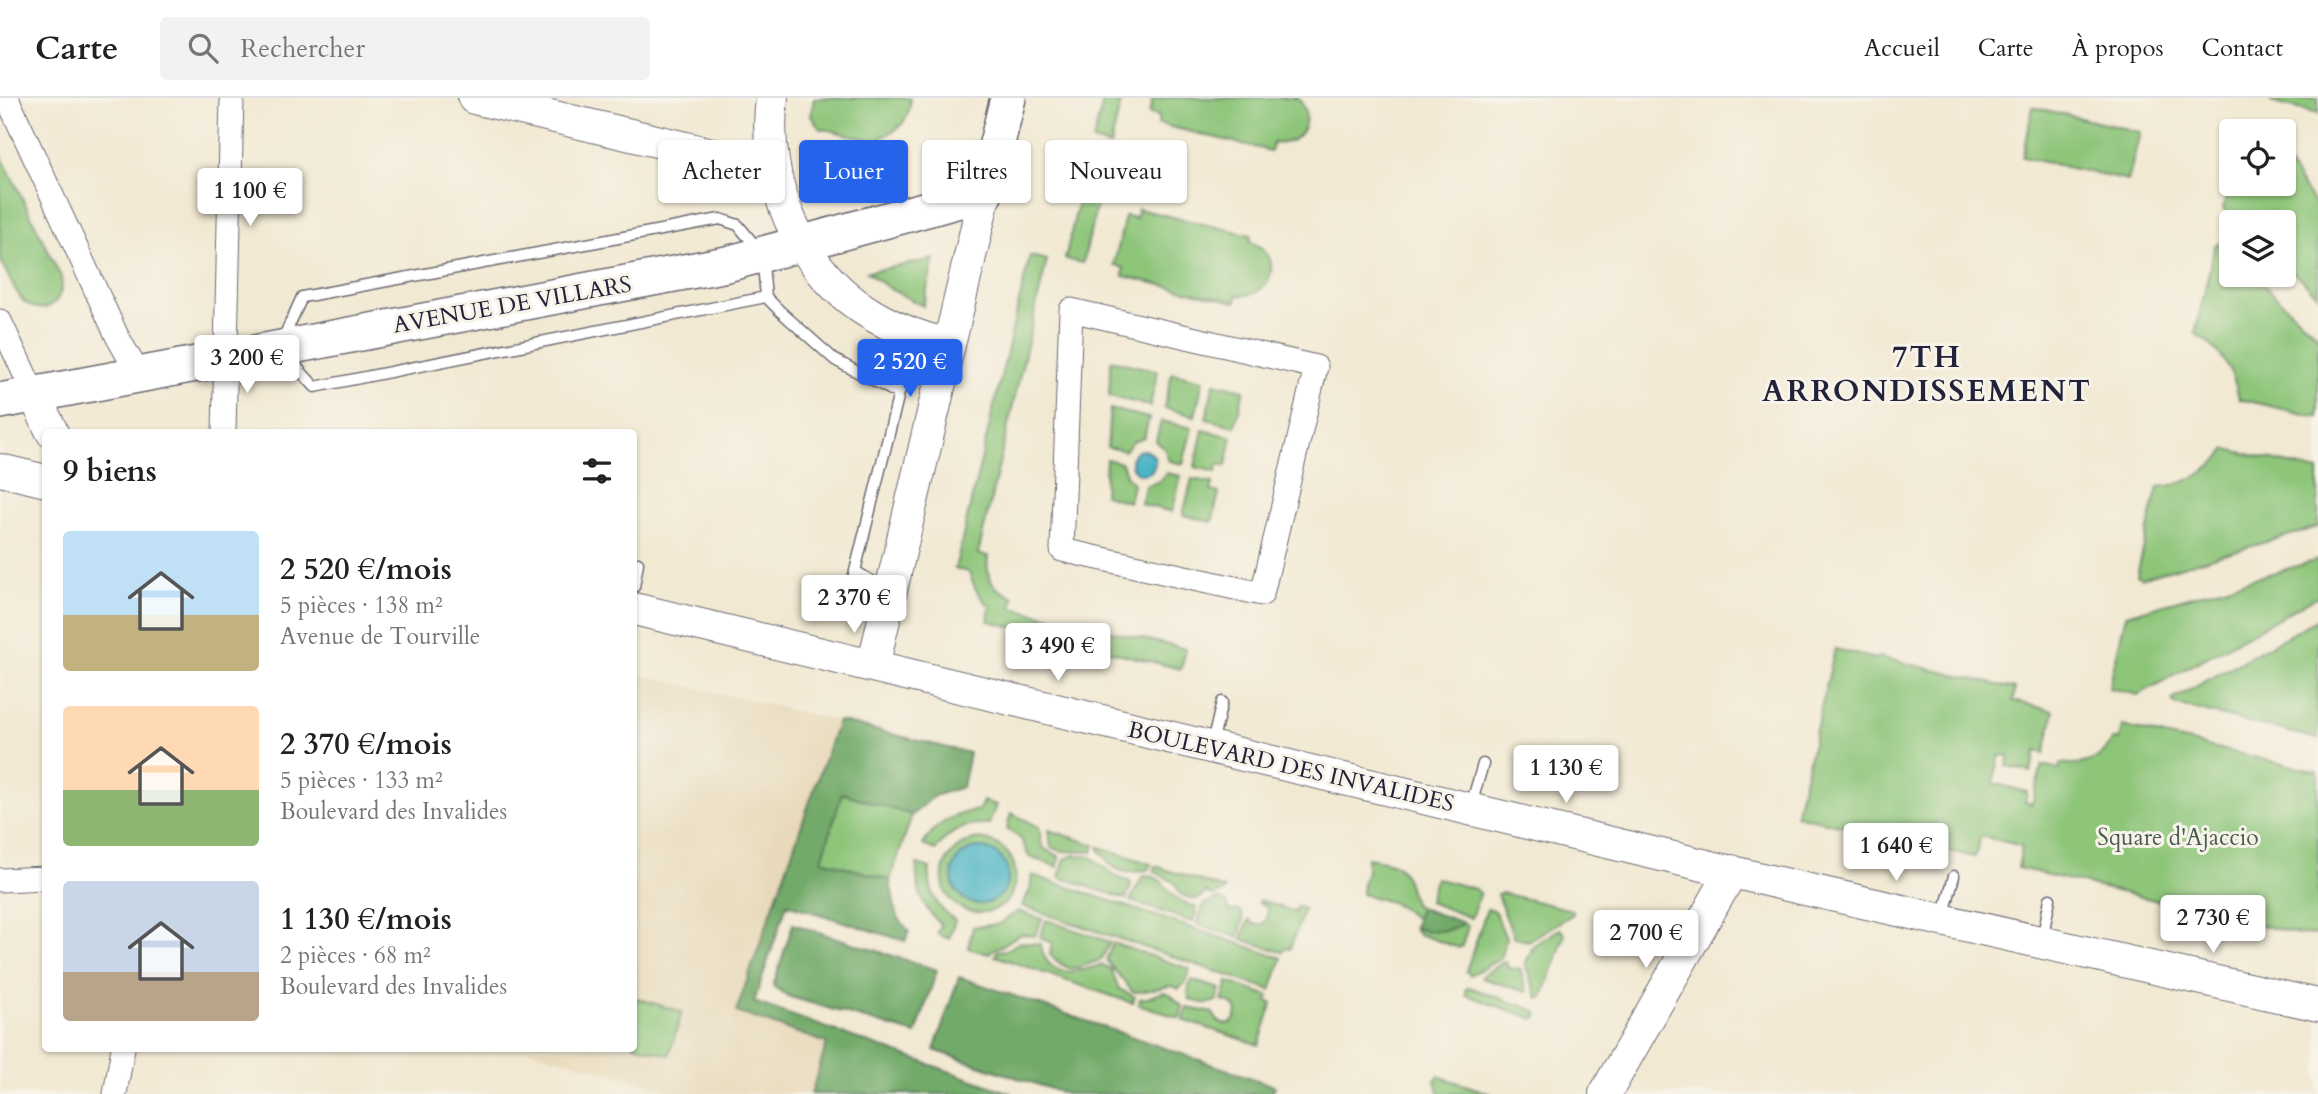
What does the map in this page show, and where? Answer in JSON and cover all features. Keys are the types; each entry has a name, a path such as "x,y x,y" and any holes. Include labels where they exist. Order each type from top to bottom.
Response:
{"main road":[{"path":"474,98 658,141"},
{"path":"771,140 769,121 772,98"},
{"path":"998,140 1008,98"},
{"path":"783,203 802,243 825,275 848,297 872,315 937,342"},
{"name":"AVENUE DE VILLARS","path":"34,394 727,264 948,203"},
{"path":"873,666 891,593 937,342 982,203"},
{"path":"0,401 34,394 51,429"},
{"path":"0,470 42,480"},
{"name":"BOULEVARD DES INVALIDES","path":"637,610 1732,871 2318,1005"},
{"path":"1605,1094 1732,871"}],"street":[{"path":"7,98 117,336 139,375"},
{"path":"224,429 232,98"},
{"path":"1072,310 1316,367 1262,594 1062,550 1072,310"},
{"path":"0,321 34,394"},
{"path":"0,880 42,878"},
{"path":"115,1094 122,1052"}],"lane":[{"path":"766,297 315,387 279,347 302,298 720,219 738,225 762,254 766,297 835,360 897,393"},
{"path":"845,610 906,365 937,342"},
{"path":"637,569 638,563"},
{"path":"855,571 891,593"},
{"path":"1211,747 1223,702"},
{"path":"1470,808 1483,764"},
{"path":"1943,920 1954,876"},
{"path":"2041,943 2050,899"}],"shaded area":[{"path":"637,674 838,721 736,1011 828,1043 811,1094 681,1094 537,1052 637,1052"}],"green space":[{"path":"814,98 910,98 909,112 903,123 880,140 820,128 811,116"},
{"path":"1104,98 1122,98 1112,140 1093,140"},
{"path":"1153,98 1298,98 1303,106 1305,123 1298,136 1291,141 1273,143 1271,151 1158,124 1159,116 1149,114"},
{"path":"2272,98 2318,98 2318,114 2271,102"},
{"path":"2033,107 2140,132 2128,181 2022,157"},
{"path":"0,153 61,277 62,285 57,299 47,307 34,307 23,300 0,256"},
{"path":"2296,177 2318,209 2318,295 2296,275 2296,210 2223,209 2226,196 2296,196"},
{"path":"1078,203 1097,203 1083,263 1065,259"},
{"path":"1138,209 1251,235 1250,242 1268,255 1271,265 1267,283 1250,294 1237,295 1236,302 1123,276 1124,268 1114,265 1125,216 1136,218"},
{"path":"2219,243 2219,287 2266,287 2318,336 2318,417 2239,399 2234,379 2225,361 2212,346 2195,334 2215,245"},
{"path":"1030,256 1047,260 978,554 988,556 989,577 996,587 1014,597 1012,608 1186,649 1181,669 988,621 990,606 977,591 969,572 955,569"},
{"path":"934,259 923,306 890,289 867,272"},
{"path":"1111,360 1158,371 1150,406 1109,396"},
{"path":"1172,373 1203,380 1195,416 1164,408"},
{"path":"1214,383 1244,390 1235,426 1206,419"},
{"path":"1110,409 1149,418 1144,438 1132,442 1125,451 1107,447"},
{"path":"1161,421 1192,428 1183,464 1169,461 1165,450 1156,441"},
{"path":"1203,430 1232,437 1226,466 1218,464 1216,472 1195,467"},
{"path":"2227,449 2318,471 2318,527 2141,578 2137,575 2158,487 2178,484 2197,476 2213,465"},
{"path":"1106,459 1122,463 1133,484 1129,502 1104,495"},
{"path":"1166,473 1181,476 1172,512 1141,504 1145,486 1158,482"},
{"path":"1192,479 1213,483 1211,491 1219,493 1212,522 1183,515"},
{"path":"2318,560 2318,596 2138,695 2109,688 2126,615"},
{"path":"2318,619 2318,739 2174,704 2172,700"},
{"name":"Square d'Ajaccio","path":"1835,649 2015,689 2013,701 2054,711 2045,753 2036,751 2031,772 2007,766 2009,756 2000,755 1993,783 2027,792 2025,802 2032,804 2042,765 2059,769 2061,763 2084,763 2098,757 2113,739 2119,740 2122,726 2318,772 2318,935 2298,934 2018,868 2022,846 1981,836 1975,857 1796,815"},
{"path":"838,721 969,753 962,787 934,796 912,815 842,793 822,860 890,880 896,914 909,932 905,941 787,904 754,1002 1013,1094 811,1094 827,1043 736,1012"},
{"path":"842,793 912,815 890,880 821,860"},
{"path":"983,801 996,805 989,824 972,825 958,830 946,838 936,850 923,845 939,825 961,814 979,810"},
{"path":"1011,813 1039,827 1042,846 1059,856 1058,867 1029,857 1021,839 1007,829"},
{"path":"1049,830 1095,845 1093,852 1061,851 1051,847"},
{"path":"980,839 997,844 1008,854 1014,866 1012,893 1004,904 992,911 976,912 961,908 950,900 944,888 946,863 953,852 964,843","holes":["980,848 989,849 1008,878 1005,886 989,900 982,902 967,899 960,895 956,861 962,854"]},
{"path":"1099,847 1151,864 1149,869 1128,872 1119,870 1109,862"},
{"path":"1074,855 1091,857 1117,877 1130,882 1126,899 1059,877 1065,859"},
{"path":"1367,858 1389,862 1401,870 1414,904 1420,908 1417,919 1394,903 1362,894"},
{"path":"917,864 930,868 930,884 935,898 943,910 955,920 949,939 937,934 941,925 929,912 921,897"},
{"path":"1155,866 1225,889 1213,896 1206,892 1200,898 1191,898 1180,894 1175,883 1154,871"},
{"path":"1032,875 1282,958 1271,990 1022,906 1030,890"},
{"path":"1143,876 1160,880 1176,898 1197,908 1193,922 1130,901"},
{"path":"1435,878 1475,889 1480,893 1471,918 1429,902"},
{"path":"1497,894 1572,910 1573,914 1528,941 1514,938"},
{"path":"1218,899 1226,902 1230,912 1237,910 1242,913 1243,922 1238,937 1197,924 1204,904"},
{"path":"1260,900 1295,912 1297,906 1304,909 1290,949 1285,948 1283,952 1241,939 1249,920 1257,925 1266,921 1268,909 1259,903"},
{"path":"1420,908 1464,923 1453,929 1440,931 1414,928"},
{"path":"1487,909 1494,910 1506,938 1500,959 1470,975 1466,971"},
{"path":"1018,911 1042,919 1035,936 1018,936 989,954 968,948 973,927 999,924"},
{"path":"1046,920 1110,942 1101,960 1074,968 1058,962 1050,955 1052,943 1040,938"},
{"path":"1464,923 1468,926 1459,948 1418,934 1414,928 1440,931 1459,927"},
{"path":"793,924 937,970 916,1034 787,996 773,986"},
{"path":"1560,929 1565,934 1543,997 1538,999 1525,964 1534,945"},
{"path":"1020,942 1040,944 1047,961 1059,970 1073,972 1102,965 1111,969 1119,989 1135,997 1132,1003 995,956 997,951 1006,950"},
{"path":"1113,943 1190,969 1184,984 1178,989 1169,986 1133,992 1106,960"},
{"path":"1504,962 1507,963 1507,968 1520,969 1527,992 1482,978"},
{"path":"959,977 1275,1086 1272,1094 1066,1094 934,1050"},
{"path":"1191,980 1220,989 1216,1001 1207,1004 1190,1000 1188,991"},
{"path":"1228,982 1269,996 1267,1001 1272,1003 1259,1045 1183,1020 1187,1008 1213,1013 1218,1021 1230,1023 1237,1014 1236,1008 1222,1001"},
{"path":"1469,987 1536,1011 1538,1015 1535,1019 1466,995 1466,989"},
{"path":"1163,992 1170,994 1183,1007 1179,1018 1138,1004 1140,999"},
{"path":"637,998 682,1012 669,1055 637,1046"},
{"path":"1438,1076 1492,1094 1440,1094 1435,1081"}],"water":[{"path":"1143,450 1152,453 1155,462 1152,471 1143,474 1134,471 1131,462 1134,453"},
{"path":"980,848 991,850 1000,856 1006,865 1006,887 1000,896 991,902 980,904 969,902 960,896 954,887 952,876 954,865 960,856 969,850"}],"district":[{"name":"7TH ARRONDISSEMENT","path":"1927,374"}]}
